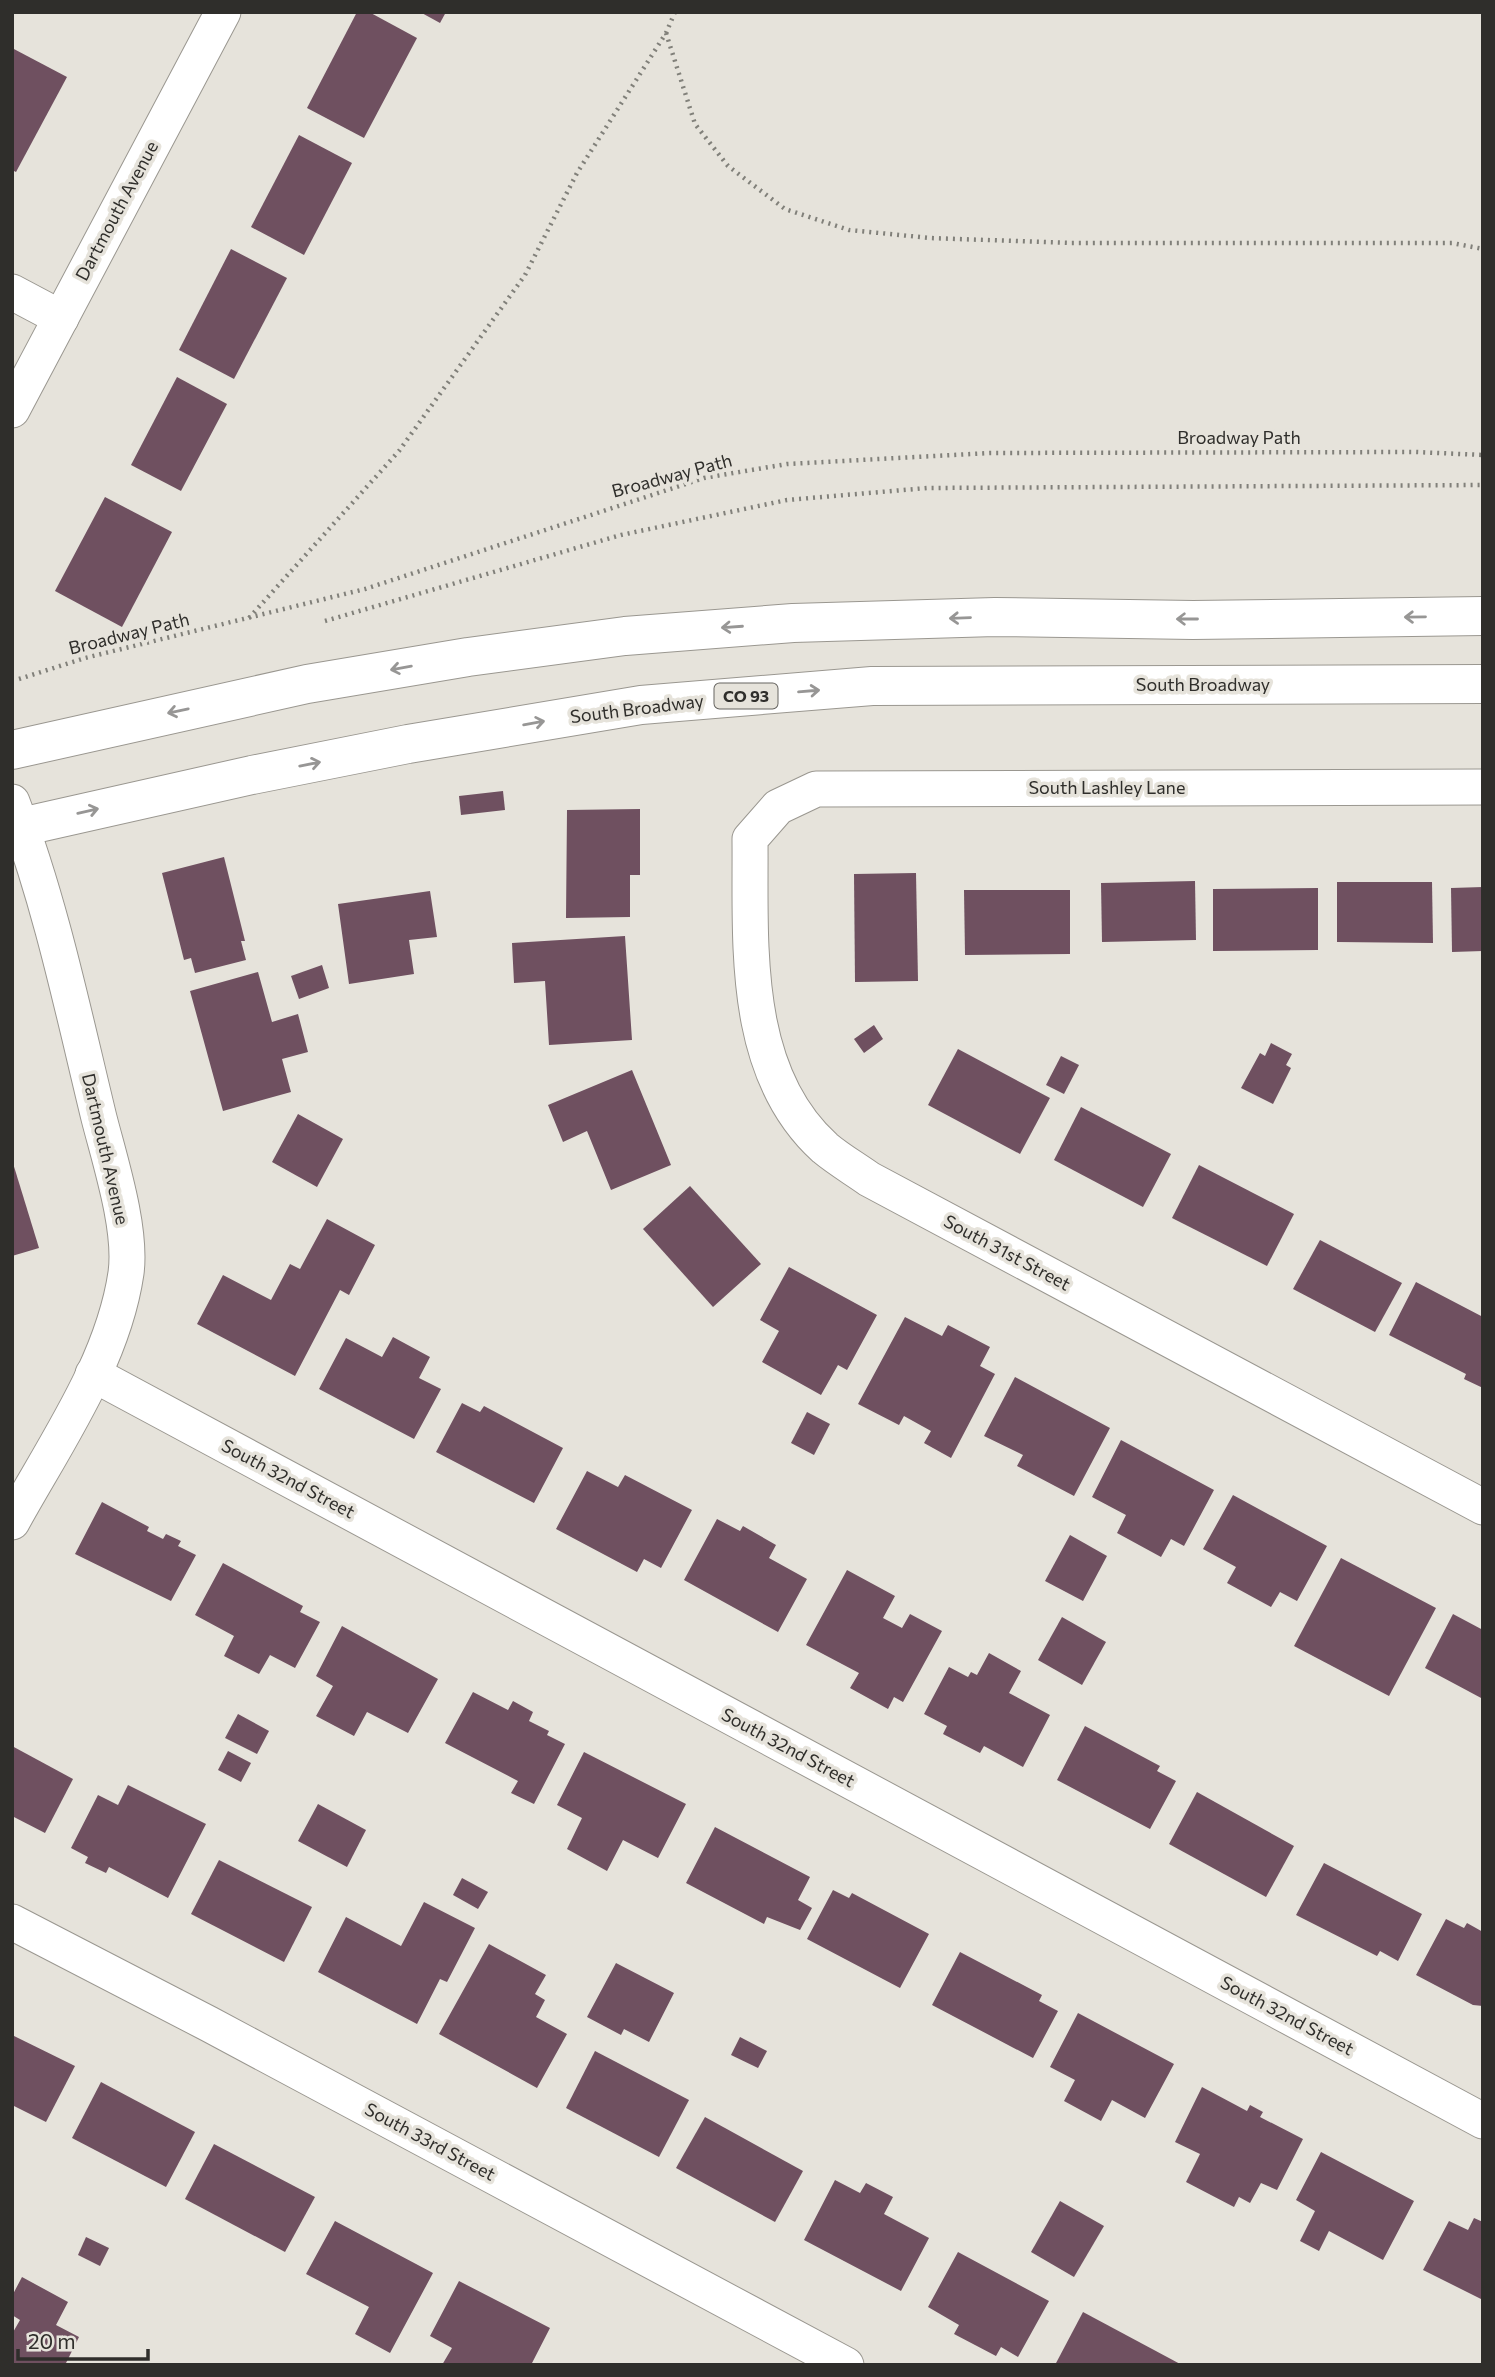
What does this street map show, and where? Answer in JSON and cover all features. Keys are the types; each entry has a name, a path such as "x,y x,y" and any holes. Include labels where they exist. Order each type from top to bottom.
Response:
{"main road":[{"path":"12,750 307,684 468,657 625,636 793,623 995,617 1194,620 1483,616"},
{"name":"South Broadway","path":"15,819 154,795 408,744 641,705 872,686 1483,684"}],"street":[{"name":"Dartmouth Avenue","path":"12,410 223,12"},
{"path":"12,292 61,318"},
{"name":"South Lashley Lane","path":"750,839 778,807 816,789 1483,787"},
{"name":"Dartmouth Avenue","path":"12,1522 93,1374 117,1313 127,1271 122,1213 47,905 15,819"},
{"name":"South 31st Street","path":"750,839 751,978 768,1058 792,1107 824,1147 869,1179 1483,1507"},
{"name":"South 32nd Street","path":"93,1374 1483,2121"},
{"name":"South 33rd Street","path":"12,1922 846,2365"}],"path":[{"path":"248,619 399,451 525,275 577,173 666,33 676,12"},
{"path":"666,33 695,124 729,166 785,209 849,230 930,238 1058,243 1452,243 1483,248"},
{"name":"Broadway Path","path":"19,679 85,658 365,589 704,478 787,464 990,453 1416,452 1483,455"},
{"path":"325,621 621,536 787,500 927,488 1483,485"}],"building":[{"path":"357,12 369,12 417,38 364,138 307,108"},
{"path":"420,12 446,12 440,23"},
{"path":"12,48 67,77 16,172 12,170"},
{"path":"299,135 352,163 304,255 251,227"},
{"path":"231,249 287,278 234,379 179,350"},
{"path":"177,377 227,404 181,491 131,465"},
{"path":"105,497 172,532 122,627 55,591"},
{"path":"503,791 505,810 461,815 459,796"},
{"path":"640,809 640,875 630,875 630,917 566,918 567,810"},
{"path":"224,857 245,941 241,941 246,960 195,973 191,958 184,960 162,873"},
{"path":"916,873 918,981 855,982 854,874"},
{"path":"1195,881 1196,940 1102,942 1101,883"},
{"path":"1337,882 1432,882 1433,943 1337,942"},
{"path":"1483,887 1483,951 1452,952 1451,888"},
{"path":"1318,888 1318,950 1213,951 1213,889"},
{"path":"964,890 1070,890 1070,954 965,955"},
{"path":"430,891 437,937 409,940 414,974 349,984 338,904"},
{"path":"625,936 632,1040 549,1045 545,981 514,983 512,943"},
{"path":"322,965 329,988 299,999 291,976"},
{"path":"258,972 272,1022 298,1014 308,1052 282,1059 291,1092 223,1111 190,991"},
{"path":"874,1025 883,1039 864,1053 854,1039"},
{"path":"1271,1043 1292,1054 1286,1065 1291,1068 1273,1104 1241,1088 1260,1053 1265,1056"},
{"path":"958,1049 1050,1098 1020,1154 928,1105"},
{"path":"1061,1056 1079,1065 1064,1094 1046,1085"},
{"path":"632,1070 671,1165 611,1190 587,1131 563,1142 548,1105"},
{"path":"1081,1107 1171,1154 1143,1207 1054,1160"},
{"path":"298,1114 343,1139 317,1187 272,1162"},
{"path":"12,1160 39,1248 12,1256"},
{"path":"1199,1165 1294,1214 1267,1266 1172,1218"},
{"path":"690,1186 761,1264 713,1307 643,1229"},
{"path":"327,1219 375,1245 349,1295 340,1290 295,1376 197,1324 223,1275 271,1300 290,1264 300,1269"},
{"path":"1320,1240 1402,1283 1375,1332 1293,1289"},
{"path":"789,1267 877,1315 847,1370 838,1365 821,1395 762,1362 779,1331 760,1320"},
{"path":"1416,1282 1483,1317 1483,1388 1464,1379 1466,1374 1389,1335"},
{"path":"905,1317 942,1336 948,1325 990,1347 980,1366 995,1374 951,1458 924,1443 931,1431 904,1416 899,1425 858,1404"},
{"path":"393,1337 430,1357 419,1378 441,1389 414,1439 319,1389 346,1338 382,1357"},
{"path":"1015,1377 1110,1428 1074,1496 1017,1466 1023,1455 984,1436"},
{"path":"462,1403 480,1412 484,1406 563,1448 534,1503 436,1452"},
{"path":"807,1412 830,1424 814,1455 791,1443"},
{"path":"1121,1440 1214,1490 1184,1546 1171,1539 1161,1557 1117,1533 1126,1515 1092,1497"},
{"path":"587,1471 618,1487 625,1475 692,1510 661,1568 644,1559 637,1572 556,1529"},
{"path":"1233,1495 1327,1546 1297,1601 1280,1592 1271,1607 1227,1583 1236,1567 1203,1549"},
{"path":"102,1502 149,1527 147,1531 163,1539 166,1534 181,1541 178,1546 196,1555 171,1601 75,1554"},
{"path":"717,1519 740,1531 743,1526 776,1545 769,1558 807,1579 778,1632 684,1580"},
{"path":"1070,1535 1107,1556 1083,1601 1045,1581"},
{"path":"1341,1558 1436,1608 1389,1696 1294,1646"},
{"path":"223,1563 303,1606 300,1612 320,1622 295,1668 270,1655 259,1674 224,1656 234,1636 195,1615"},
{"path":"847,1570 895,1596 883,1618 902,1628 910,1614 942,1631 903,1702 894,1697 888,1709 850,1688 859,1673 806,1645"},
{"path":"1453,1614 1483,1630 1483,1699 1425,1668"},
{"path":"1062,1617 1106,1642 1082,1685 1038,1660"},
{"path":"342,1626 438,1679 408,1733 367,1712 354,1736 316,1716 333,1686 316,1676"},
{"path":"989,1653 1021,1671 1009,1693 1050,1715 1023,1767 984,1746 980,1753 943,1734 947,1726 924,1714 949,1667 968,1677 971,1672 977,1675"},
{"path":"473,1692 508,1710 513,1701 533,1712 529,1721 549,1731 547,1735 565,1744 534,1804 511,1793 518,1781 445,1743"},
{"path":"238,1714 269,1731 257,1754 225,1738"},
{"path":"1085,1726 1160,1766 1157,1771 1176,1781 1150,1829 1057,1780"},
{"path":"12,1746 73,1779 45,1833 12,1816"},
{"path":"228,1751 251,1763 241,1782 218,1770"},
{"path":"584,1752 686,1804 658,1858 623,1840 607,1871 567,1849 582,1818 557,1805"},
{"path":"128,1785 206,1824 168,1898 109,1867 106,1873 85,1863 88,1857 71,1848 98,1795 118,1805"},
{"path":"1197,1792 1294,1846 1266,1897 1169,1844"},
{"path":"318,1804 366,1830 347,1867 298,1841"},
{"path":"715,1827 810,1877 798,1900 812,1908 800,1930 767,1917 764,1924 686,1883"},
{"path":"219,1860 312,1907 284,1962 191,1914"},
{"path":"1324,1863 1422,1914 1398,1961 1380,1951 1377,1956 1296,1915"},
{"path":"462,1878 488,1892 478,1909 453,1895"},
{"path":"833,1890 849,1898 852,1893 929,1934 900,1988 807,1939"},
{"path":"424,1902 475,1928 447,1982 440,1979 417,2024 318,1972 346,1917 401,1946"},
{"path":"1446,1919 1464,1928 1467,1923 1483,1932 1483,2006 1473,2005 1416,1975"},
{"path":"489,1944 546,1975 535,1994 545,2000 536,2017 567,2034 537,2088 439,2034"},
{"path":"960,1952 1042,1995 1039,2001 1058,2011 1033,2058 932,2005"},
{"path":"616,1963 674,1993 649,2042 624,2029 621,2035 587,2017"},
{"path":"1078,2013 1174,2064 1145,2118 1112,2100 1101,2121 1064,2101 1075,2080 1050,2067"},
{"path":"12,2035 75,2066 46,2122 12,2105"},
{"path":"740,2037 767,2051 758,2068 731,2055"},
{"path":"595,2051 689,2100 659,2157 566,2108"},
{"path":"101,2082 195,2132 166,2187 72,2138"},
{"path":"1202,2087 1247,2111 1250,2105 1263,2112 1260,2117 1303,2139 1277,2190 1261,2183 1250,2203 1239,2197 1234,2207 1186,2182 1200,2154 1175,2142"},
{"path":"705,2117 803,2171 775,2222 676,2168"},
{"path":"214,2144 315,2197 285,2252 185,2199"},
{"path":"1321,2152 1414,2201 1383,2260 1329,2231 1319,2251 1300,2241 1315,2211 1296,2200"},
{"path":"835,2180 860,2193 866,2183 893,2197 884,2214 929,2238 901,2291 804,2240"},
{"path":"1060,2201 1104,2226 1074,2277 1031,2252"},
{"path":"1474,2218 1483,2222 1483,2300 1423,2270 1449,2221 1468,2230"},
{"path":"335,2221 433,2273 390,2353 355,2334 369,2307 306,2274"},
{"path":"86,2237 109,2248 100,2266 78,2255"},
{"path":"958,2252 1049,2301 1018,2357 1001,2347 996,2356 954,2334 959,2325 928,2307"},
{"path":"22,2277 68,2302 56,2325 79,2337 65,2365 12,2365 12,2334 20,2320 12,2315 12,2296"},
{"path":"459,2281 550,2328 531,2365 442,2365 452,2348 430,2336"},
{"path":"1083,2312 1182,2365 1055,2365"}]}
